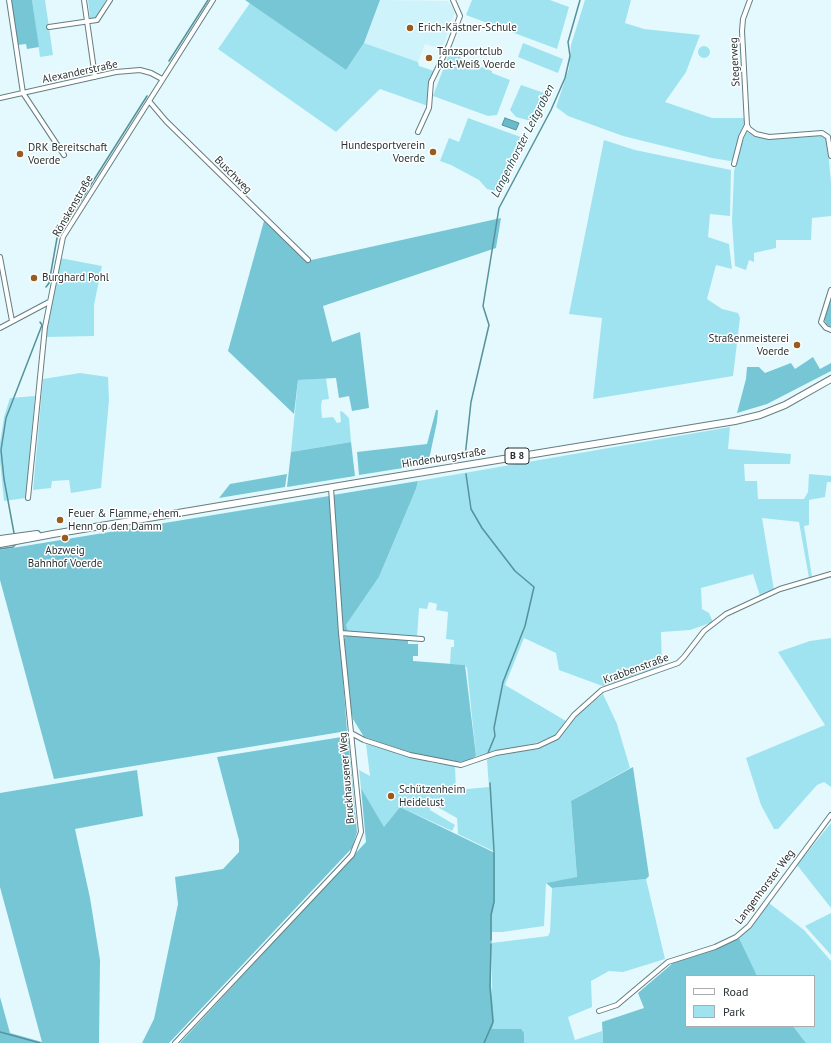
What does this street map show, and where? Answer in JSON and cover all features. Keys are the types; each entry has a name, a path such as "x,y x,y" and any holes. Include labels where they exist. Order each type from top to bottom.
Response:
{"main road":[{"name":"Hindenburgstraße","path":"0,544 735,421 760,415 785,405 831,379"},
{"name":"Hindenburgstraße","path":"2,538 53,534"}],"street":[{"path":"10,0 23,93 64,155"},
{"path":"84,0 95,77"},
{"path":"49,27 97,20 110,0"},
{"name":"Rönskenstraße","path":"28,498 49,302 63,237 213,0"},
{"path":"418,132 429,108 431,82 449,46 460,16 453,0"},
{"name":"Stegerweg","path":"734,164 741,137 747,125 742,31 743,20 750,0"},
{"name":"Alexanderstraße","path":"0,98 95,77 140,70 151,73 162,79"},
{"name":"Buschweg","path":"148,101 177,132 308,260"},
{"path":"747,125 749,129 756,134 769,137 818,133 826,135 830,142 831,156"},
{"path":"0,257 12,321"},
{"path":"831,290 821,322 826,328 831,330"},
{"path":"0,328 49,302"},
{"name":"Bruckhausener Weg","path":"175,1043 352,855 361,832 341,633 331,488"},
{"name":"Krabbenstraße","path":"351,733 364,740 410,755 461,765 496,753 538,746 557,737 574,715 602,690 678,663 684,658 704,631 726,614 780,589 831,574"},
{"path":"341,633 422,639"},
{"name":"Langenhorster Weg","path":"599,1011 617,1005 668,962 715,947 736,937 749,926 831,815"}],"shaded area":[{"path":"11,0 32,0 39,47 27,49 26,44 17,45"},
{"path":"245,0 380,0 364,43 346,70"},
{"name":"Erich-Kästner-Schule","path":"380,0 448,1 455,12 442,49 425,44 418,62 364,43"},
{"path":"505,118 519,123 516,130 502,125"},
{"path":"501,218 496,248 323,306 332,342 360,332 369,408 352,411 349,396 339,398 336,378 298,380 294,414 228,351 264,221 307,261"},
{"path":"831,297 831,327 827,325 824,319"},
{"path":"813,357 820,369 831,363 831,371 767,404 737,413 746,379 747,367 759,367 765,373 791,363 795,369"},
{"path":"436,410 438,410 437,422 428,464 359,475 357,452 427,444"},
{"path":"351,442 355,476 287,487 291,452"},
{"path":"287,474 285,487 219,498 230,484"},
{"path":"418,481 379,577 346,625 348,632 343,631 333,495"},
{"path":"329,496 347,731 54,779 0,580 0,550"},
{"path":"347,635 408,639 408,644 418,644 418,656 413,656 413,661 465,665 476,756 466,762 449,761 418,755 364,737 353,719 351,710 343,640"},
{"path":"348,736 357,832 352,848 169,1043 142,1043 154,1019 178,904 175,877 223,869 239,852 239,840 217,757"},
{"path":"633,767 649,876 646,879 552,888 546,883 577,877 571,801"},
{"path":"137,770 143,816 75,829 90,898 100,960 99,1043 0,1043 0,997 10,1033 42,1042 0,887 0,793"},
{"path":"361,788 384,827 400,807 495,853 495,902 492,915 491,986 494,1021 492,1029 521,1029 524,1033 524,1043 180,1043 366,842"},
{"path":"739,938 757,975 685,975 685,1027 794,1027 806,1043 603,1043 602,1022 644,1008 638,993 673,963 713,950"}],"green space":[{"path":"32,0 45,0 53,55 40,57"},
{"path":"88,0 106,0 95,18 90,18"},
{"path":"472,0 550,0 569,7 557,49 466,15"},
{"path":"585,0 631,0 625,23 644,29 700,35 686,72 665,102 712,118 745,118 745,125 733,160 730,161 712,158 623,136 568,116 556,107 569,68 571,45"},
{"path":"250,3 346,70 364,43 418,62 419,66 434,71 428,106 380,89 336,132 218,49"},
{"path":"523,43 563,59 558,73 518,57"},
{"path":"702,46 706,46 710,52 706,58 702,58 698,54 698,50"},
{"path":"450,51 459,55 463,60 492,71 492,73 510,80 497,115 488,116 433,96"},
{"path":"521,85 547,94 542,112 539,117 531,121 516,117 510,110"},
{"path":"468,118 529,140 499,192 487,189 479,180 451,165 440,161 449,138 459,142"},
{"path":"746,132 768,138 819,135 827,138 831,183 831,216 812,218 811,240 776,240 776,248 754,253 754,262 749,260 746,270 735,266 732,221 734,172 738,154"},
{"path":"604,140 635,150 731,170 730,216 710,214 708,237 729,244 732,269 716,265 707,299 722,309 738,313 740,318 733,376 593,399 602,318 569,314"},
{"path":"60,258 102,266 94,305 94,336 46,337"},
{"path":"80,373 108,377 109,400 101,488 71,493 69,480 52,481 51,488 33,490 43,379"},
{"path":"326,378 329,399 322,400 322,418 333,417 337,423 341,422 340,411 343,412 349,418 351,442 291,452 298,380"},
{"path":"35,396 26,498 4,501 0,461 0,443 4,417 10,398"},
{"path":"730,427 728,449 791,454 790,464 744,464 745,481 757,481 758,499 804,499 808,492 809,474 831,476 831,482 827,482 825,497 809,500 809,525 804,526 812,577 809,578 799,522 762,518 774,590 760,596 753,574 701,588 702,609 709,613 713,622 690,630 661,632 662,666 605,687 559,670 556,653 524,638 505,685 566,721 555,735 536,743 476,756 467,668 465,665 450,664 451,647 454,647 454,640 446,639 448,612 436,610 437,604 429,602 427,609 419,608 417,638 346,631 346,625 379,577 418,481"},
{"path":"831,638 831,787 824,782 817,785 778,829 774,829 761,805 746,758 825,725 778,652 810,641"},
{"path":"603,694 617,724 630,768 571,801 577,878 546,883 544,926 492,932 492,915 495,902 495,852 458,834 457,818 430,803 430,810 455,825 452,831 400,807 384,828 361,788 359,770 370,776 366,744 433,763 455,766 456,790 489,787 487,760 490,757 540,748 555,741 577,715"},
{"path":"831,823 831,908 797,865"},
{"path":"646,879 665,959 623,972 609,971 591,981 592,1007 568,1017 575,1040 602,1031 603,1043 524,1043 524,1033 492,1029 492,943 548,936 550,932 552,888"},
{"path":"769,903 804,930 831,961 831,1043 806,1043 794,1027 815,1027 815,975 756,975 739,938"},
{"path":"831,913 831,955 805,926"}],"waterway":[{"path":"169,61 208,0"},
{"name":"Langenhorster Leitgraben","path":"465,457 471,402 489,325 483,306 499,208 551,110 565,78 570,56 568,42 580,0"},
{"path":"90,186 147,96"},
{"path":"46,287 49,283 57,238 87,191"},
{"path":"14,533 4,479 1,450 6,418 42,325 40,322"},
{"name":"Langenhorster Leitgraben","path":"466,474 471,509 482,528 515,571 534,587 525,626 503,682 494,728 495,736 488,753"},
{"path":"0,549 13,547 16,544"},
{"name":"Langenhorster Leitgraben","path":"490,783 494,851 494,902 491,915 491,940"},
{"name":"Langenhorster Leitgraben","path":"484,1043 493,1022 490,987 491,944"},
{"path":"0,1032 40,1043"}],"place":[{"name":"Erich-Kästner-Schule","path":"410,28"},
{"name":"Tanzsportclub Rot-Weiß Voerde","path":"429,58"},
{"name":"Hundesportverein Voerde","path":"433,152"},
{"name":"DRK Bereitschaft Voerde","path":"20,154"},
{"name":"Burghard Pohl","path":"34,278"},
{"name":"Straßenmeisterei Voerde","path":"797,345"},
{"name":"Feuer & Flamme, ehem. Henn op den Damm","path":"60,520"},
{"name":"Abzweig Bahnhof Voerde","path":"65,538"},
{"name":"Schützenheim Heidelust","path":"391,796"}]}
